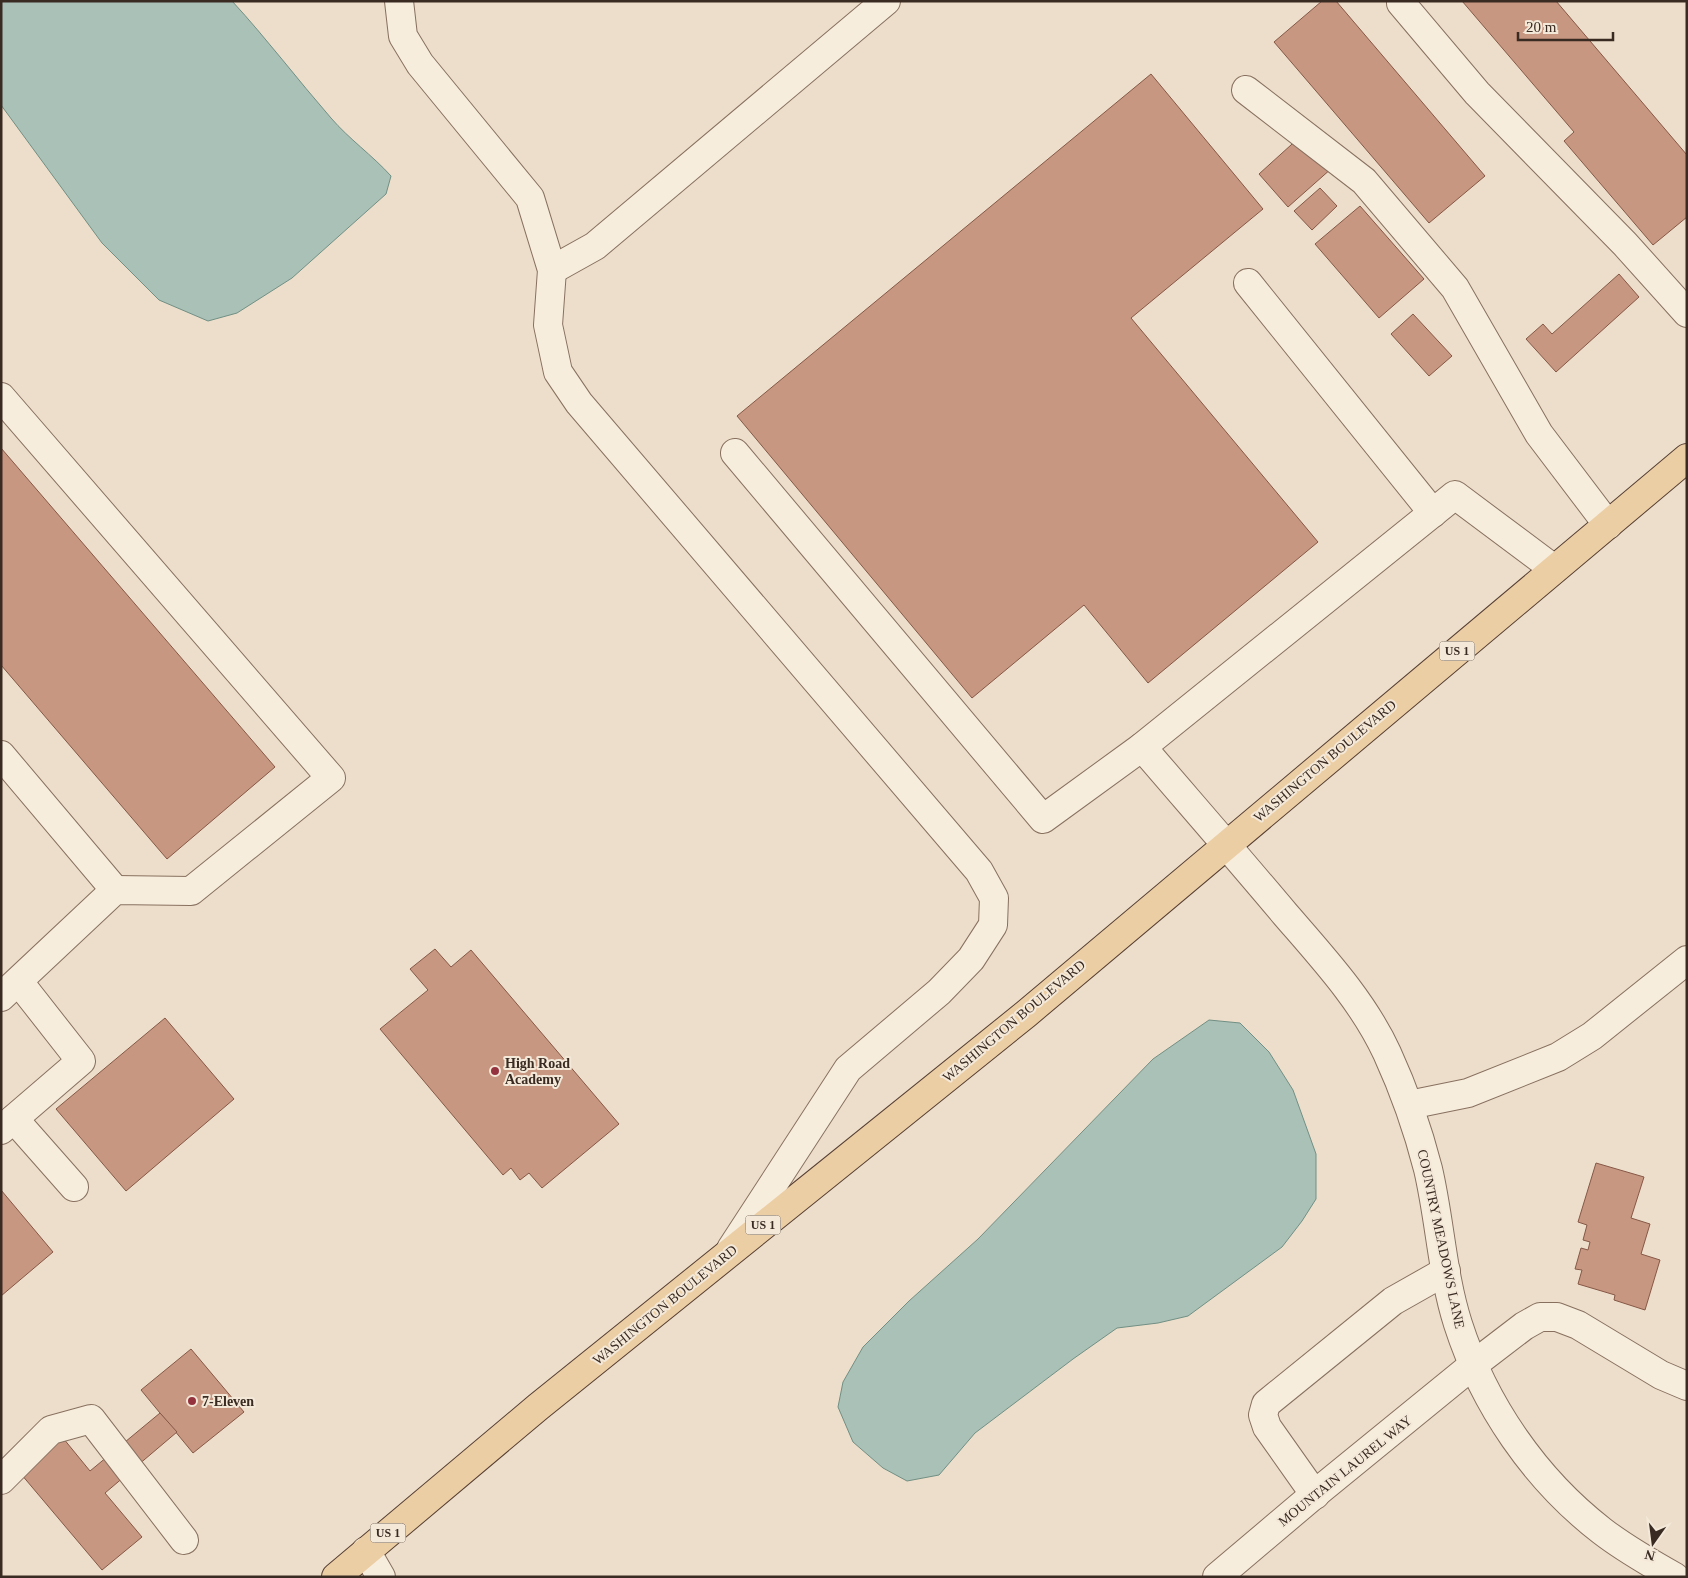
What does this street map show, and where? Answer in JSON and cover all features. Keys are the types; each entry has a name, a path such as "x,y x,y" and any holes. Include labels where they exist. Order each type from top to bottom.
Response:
{"main road":[{"name":"WASHINGTON BOULEVARD","path":"336,1577 538,1407 1026,1014 1687,458"}],"street":[{"path":"381,1 420,64 530,198 552,270 548,325 558,372 579,402 979,871 994,898 993,925 971,959 939,992 848,1069 728,1254"},
{"path":"399,1 403,36"},
{"path":"552,270 595,246 886,1"},
{"path":"1401,3 1477,93 1625,244 1687,313"},
{"path":"1246,90 1364,181 1455,288 1539,434 1608,525"},
{"path":"1248,284 1433,513"},
{"path":"1,397 331,778 191,891 115,890 10,990 81,1061 8,1124 74,1187"},
{"path":"735,453 1043,819 1142,748 1456,495 1554,569"},
{"name":"COUNTRY MEADOWS LANE","path":"1142,748 1334,971 1364,1010 1387,1053 1409,1105 1428,1169 1446,1271 1458,1323 1473,1366 1502,1419 1526,1454 1553,1487 1603,1532 1675,1577"},
{"path":"1,755 115,890"},
{"path":"1409,1105 1468,1093 1558,1057 1592,1036 1687,960"},
{"path":"1314,1494 1267,1427 1264,1414 1266,1404 1393,1301 1446,1271"},
{"name":"MOUNTAIN LAUREL WAY","path":"1217,1577 1314,1494 1473,1366 1524,1326 1540,1318 1557,1318 1578,1326 1662,1376 1687,1386"},
{"path":"1,1480 51,1430 91,1419 184,1540"},
{"path":"366,1551 381,1577"}],"shaded area":[{"path":"1,1 232,1 331,118 391,176 386,194 292,278 237,313 208,321 159,300 102,243 1,105"},
{"path":"1209,1020 1240,1023 1269,1052 1293,1090 1316,1154 1316,1199 1302,1221 1282,1247 1188,1316 1158,1323 1117,1328 975,1433 939,1475 907,1481 883,1468 853,1442 838,1407 843,1382 863,1347 909,1301 978,1239 1153,1059"}],"building":[{"path":"1322,1 1336,1 1485,176 1429,223 1274,42"},
{"path":"1462,1 1556,1 1687,155 1687,217 1653,245 1564,141 1574,132"},
{"path":"1151,74 1263,209 1131,318 1318,542 1148,683 1084,605 972,698 737,416"},
{"path":"1302,135 1332,168 1288,207 1259,174"},
{"path":"1320,188 1337,206 1312,230 1294,211"},
{"path":"1360,206 1424,279 1379,318 1315,244"},
{"path":"1619,274 1639,297 1556,372 1526,339 1543,324 1552,334"},
{"path":"1413,314 1452,356 1429,376 1391,334"},
{"path":"1,448 275,767 167,859 1,665"},
{"path":"435,949 451,967 471,950 619,1124 542,1188 529,1173 520,1180 511,1168 503,1175 380,1029 428,990 410,969"},
{"path":"165,1018 234,1099 126,1191 56,1109"},
{"path":"1596,1163 1644,1177 1631,1218 1650,1224 1641,1254 1660,1260 1645,1310 1614,1300 1615,1295 1578,1284 1582,1270 1575,1269 1581,1248 1588,1250 1590,1242 1583,1240 1587,1225 1578,1222"},
{"path":"1,1190 53,1252 1,1296"},
{"name":"7-Eleven","path":"191,1349 244,1412 193,1453 141,1390"},
{"path":"160,1413 177,1432 105,1493 142,1537 102,1570 21,1474 63,1438 90,1471"}],"place":[{"name":"High Road Academy","path":"495,1071"},
{"name":"7-Eleven","path":"192,1401"}]}
